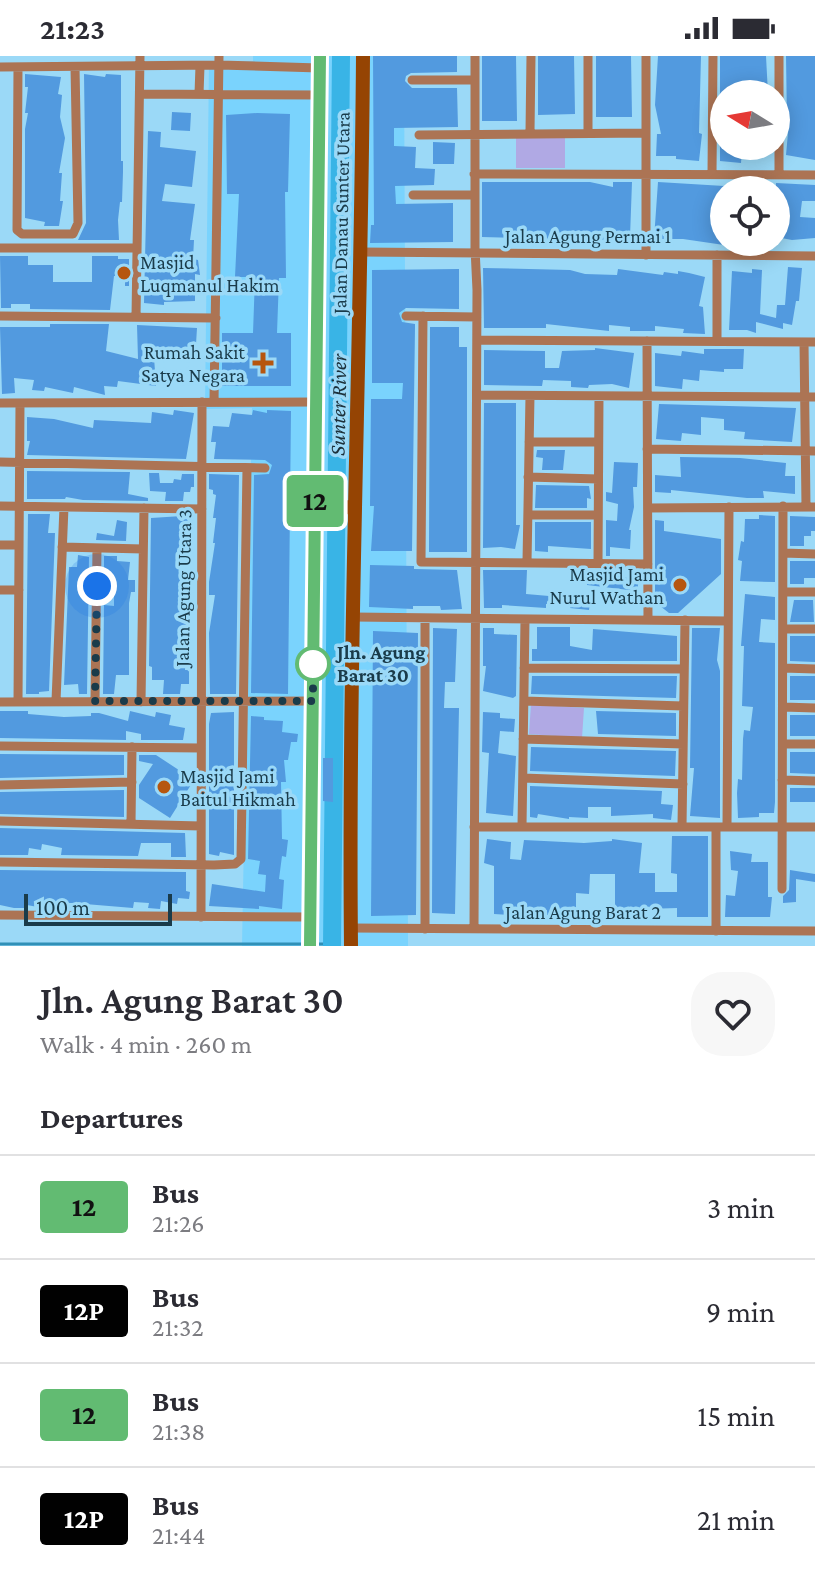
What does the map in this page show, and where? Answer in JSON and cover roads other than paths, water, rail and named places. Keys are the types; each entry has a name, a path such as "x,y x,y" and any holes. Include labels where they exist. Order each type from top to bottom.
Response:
{"main road":[{"name":"Jalan Danau Sunter Utara","path":"351,936 352,507 361,252 363,56"},
{"name":"Jalan Danau Sunter Utara","path":"310,931 319,508 316,402 320,62"},
{"path":"319,508 352,507"}],"street":[{"path":"136,317 140,56"},
{"path":"474,929 475,56"},
{"path":"530,132 531,56"},
{"path":"588,56 588,132"},
{"path":"646,56 646,255"},
{"path":"712,174 713,56"},
{"path":"779,56 779,174"},
{"path":"214,402 219,61"},
{"path":"0,67 140,68 200,66 219,61 320,62"},
{"path":"199,94 200,66"},
{"path":"18,67 17,230 22,234 65,236 73,234 76,229 75,67"},
{"path":"412,80 475,80"},
{"path":"140,94 319,95"},
{"path":"419,135 646,133"},
{"path":"474,174 815,175"},
{"path":"413,195 474,195"},
{"path":"0,248 137,248"},
{"name":"Jalan Agung Permai 1","path":"361,252 710,255"},
{"path":"717,256 717,341"},
{"name":"Jalan Agung Permai 1","path":"790,256 815,256"},
{"path":"0,316 216,318"},
{"path":"406,316 477,317"},
{"path":"423,316 421,562 648,564"},
{"path":"477,340 815,342"},
{"path":"647,341 648,620"},
{"path":"648,508 810,507 810,397 804,342"},
{"path":"477,395 810,397"},
{"path":"527,562 530,396"},
{"path":"598,563 599,396"},
{"name":"Jalan Agung Utara 3","path":"201,917 202,402"},
{"path":"0,403 316,402"},
{"path":"18,702 20,403"},
{"path":"529,442 598,442"},
{"path":"647,449 810,451"},
{"path":"0,462 265,468"},
{"path":"0,862 201,865 235,864 241,859 247,468"},
{"path":"528,477 598,479"},
{"path":"0,506 202,509"},
{"path":"782,889 783,506"},
{"path":"56,701 64,507"},
{"path":"716,931 728,621 729,507"},
{"path":"141,702 144,508"},
{"path":"528,515 598,515"},
{"path":"0,545 19,545"},
{"path":"62,547 143,549"},
{"path":"95,701 97,548"},
{"path":"783,553 815,554"},
{"path":"0,590 19,590"},
{"path":"783,592 815,592"},
{"path":"353,617 728,621"},
{"path":"425,618 425,929"},
{"path":"522,827 525,619"},
{"path":"682,827 685,620"},
{"path":"783,629 815,629"},
{"path":"524,668 684,669"},
{"path":"783,668 815,669"},
{"path":"0,702 313,701"},
{"path":"524,701 683,706"},
{"path":"783,707 815,708"},
{"path":"523,739 683,744"},
{"path":"783,744 815,744"},
{"path":"0,746 201,748"},
{"path":"131,824 132,747"},
{"path":"523,778 683,784"},
{"path":"782,780 815,781"},
{"path":"0,785 132,782"},
{"path":"0,821 201,826"},
{"path":"474,827 815,827"},
{"path":"0,915 201,917 310,931"},
{"name":"Jalan Agung Barat 2","path":"351,936 425,929 815,931"}],"waterway":[{"name":"Sunter River","path":"332,946 341,56"},
{"path":"0,944 304,944"},
{"path":"316,944 333,944"}],"place":[{"name":"Masjid Luqmanul Hakim","path":"124,273"},
{"name":"Rumah Sakit Satya Negara","path":"263,363"},
{"name":"Masjid Jami Nurul Wathan","path":"680,585"},
{"name":"Jln. Agung Barat 30","path":"313,664"},
{"name":"Masjid Jami Baitul Hikmah","path":"164,787"}]}
